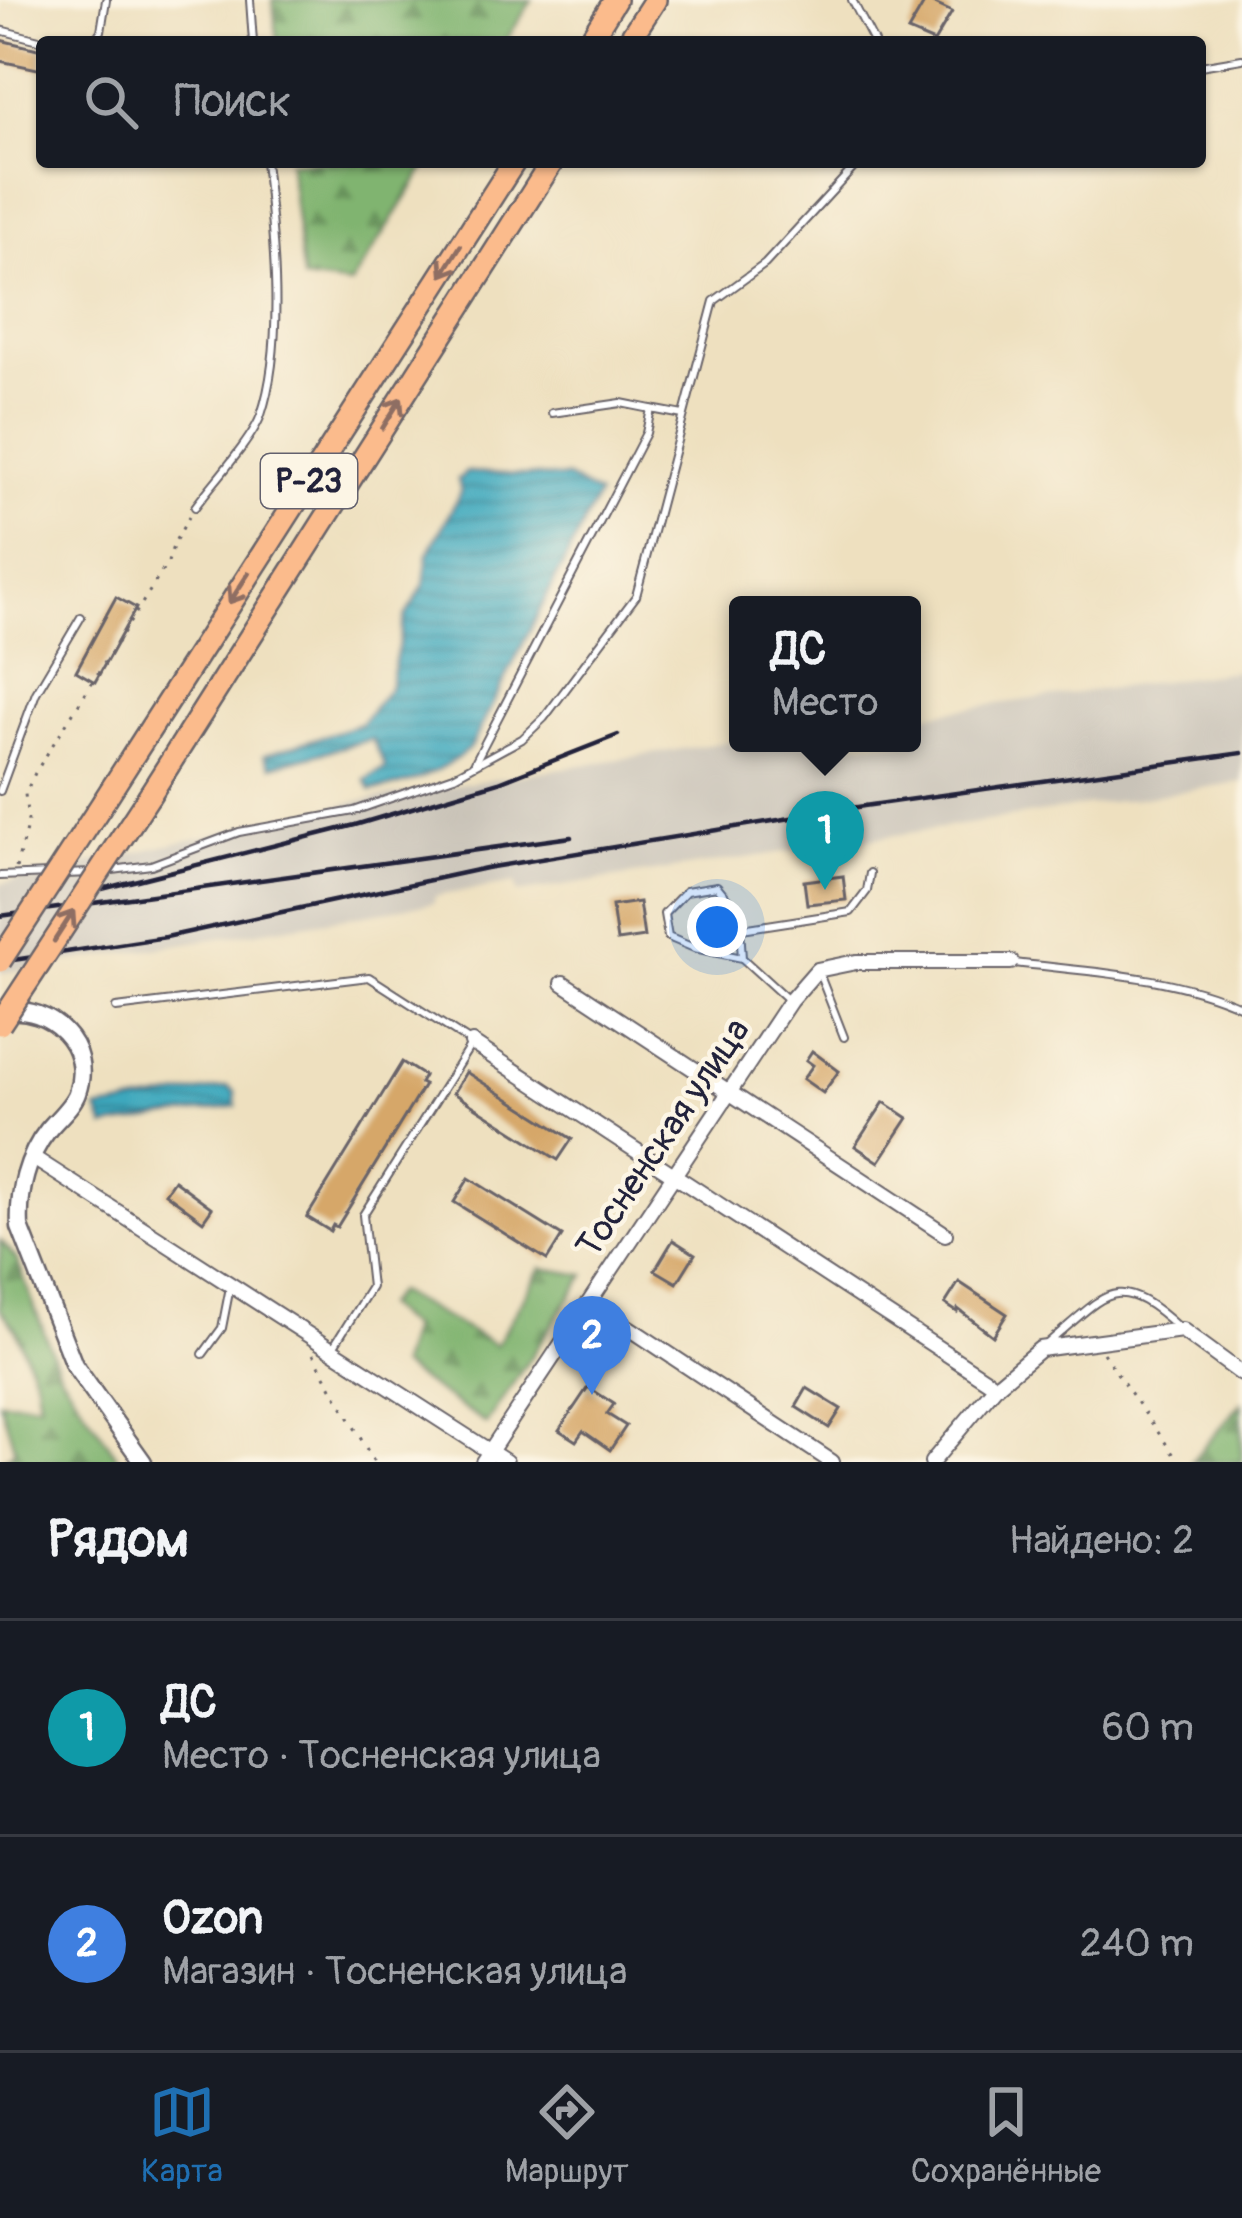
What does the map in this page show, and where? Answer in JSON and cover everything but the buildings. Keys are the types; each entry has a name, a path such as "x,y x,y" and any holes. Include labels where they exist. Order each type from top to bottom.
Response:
{"highway":[{"path":"593,36 615,0"},
{"path":"632,36 655,0"},
{"name":"Р-23","path":"0,961 510,168"},
{"name":"Р-23","path":"0,1024 548,168"}],"street":[{"path":"818,970 856,962 1011,962"},
{"name":"Тосненская улица","path":"487,1456 790,1001 818,970"},
{"path":"563,983 945,1234"},
{"path":"0,1012 22,1009 63,1026 77,1048 77,1095 42,1137 32,1157 19,1205 20,1227 74,1365 143,1462"},
{"path":"472,1043 996,1385"},
{"path":"32,1157 487,1456 506,1462"},
{"path":"590,1303 832,1462"},
{"path":"932,1462 996,1385 1040,1349 1182,1330 1242,1374"}],"lane":[{"path":"97,36 106,0"},
{"path":"250,0 253,36"},
{"path":"853,0 871,36"},
{"path":"0,30 36,39"},
{"path":"1206,65 1242,59"},
{"path":"195,507 261,418 272,352 274,266 266,168"},
{"path":"0,876 94,873 151,865 239,832 354,811 454,776 522,739 544,718 636,596 714,301 765,264 853,168"},
{"path":"552,413 621,403 684,415"},
{"path":"473,765 646,433 651,409"},
{"path":"0,790 36,693 81,617"},
{"path":"742,929 851,912 868,891 870,873"},
{"path":"742,958 739,914 717,886 686,891 664,914 668,937 742,958 790,1001"},
{"path":"1011,962 1134,977 1211,993 1242,1006"},
{"path":"818,970 844,1037"},
{"path":"116,1008 368,976 472,1043 363,1215 371,1287 330,1352"},
{"path":"203,1354 222,1328 230,1286"},
{"path":"1040,1349 1105,1296 1129,1292 1146,1298 1182,1330"}],"path":[{"path":"14,875 28,822 26,794 35,773 168,562 173,543 195,507"},
{"path":"300,1332 374,1462"},
{"path":"1095,1341 1174,1455 1171,1462"}],"shaded area":[{"path":"1242,670 1242,782 517,893 515,883 435,896 434,903 0,973 0,884 358,801 729,741 729,752 921,752 921,715"}],"green space":[{"path":"273,0 532,0 509,36 276,36"},
{"path":"290,168 425,168 351,285 303,279"},
{"path":"0,1240 17,1260 59,1372 121,1462 0,1462 15,1450 0,1401 39,1403 36,1381 15,1328 0,1309"},
{"path":"541,1268 585,1275 486,1424 399,1366 410,1328 384,1306 396,1292 496,1345"},
{"path":"1241,1404 1242,1462 1191,1462"}],"water":[{"path":"467,472 567,478 598,495 471,747 424,776 371,790 365,780 386,767 372,739 271,766 264,755 361,724 389,688 405,617 424,585 428,554 461,492 458,479"},
{"path":"228,1087 235,1092 236,1106 105,1127 98,1110"}],"railway":[{"path":"102,889 355,825 499,782 618,735"},
{"path":"0,962 166,937 486,868 864,806 1242,753"},
{"path":"0,916 571,837"}],"place":[{"name":"ДС","path":"825,890"},
{"name":"Ozon","path":"592,1395"}]}
